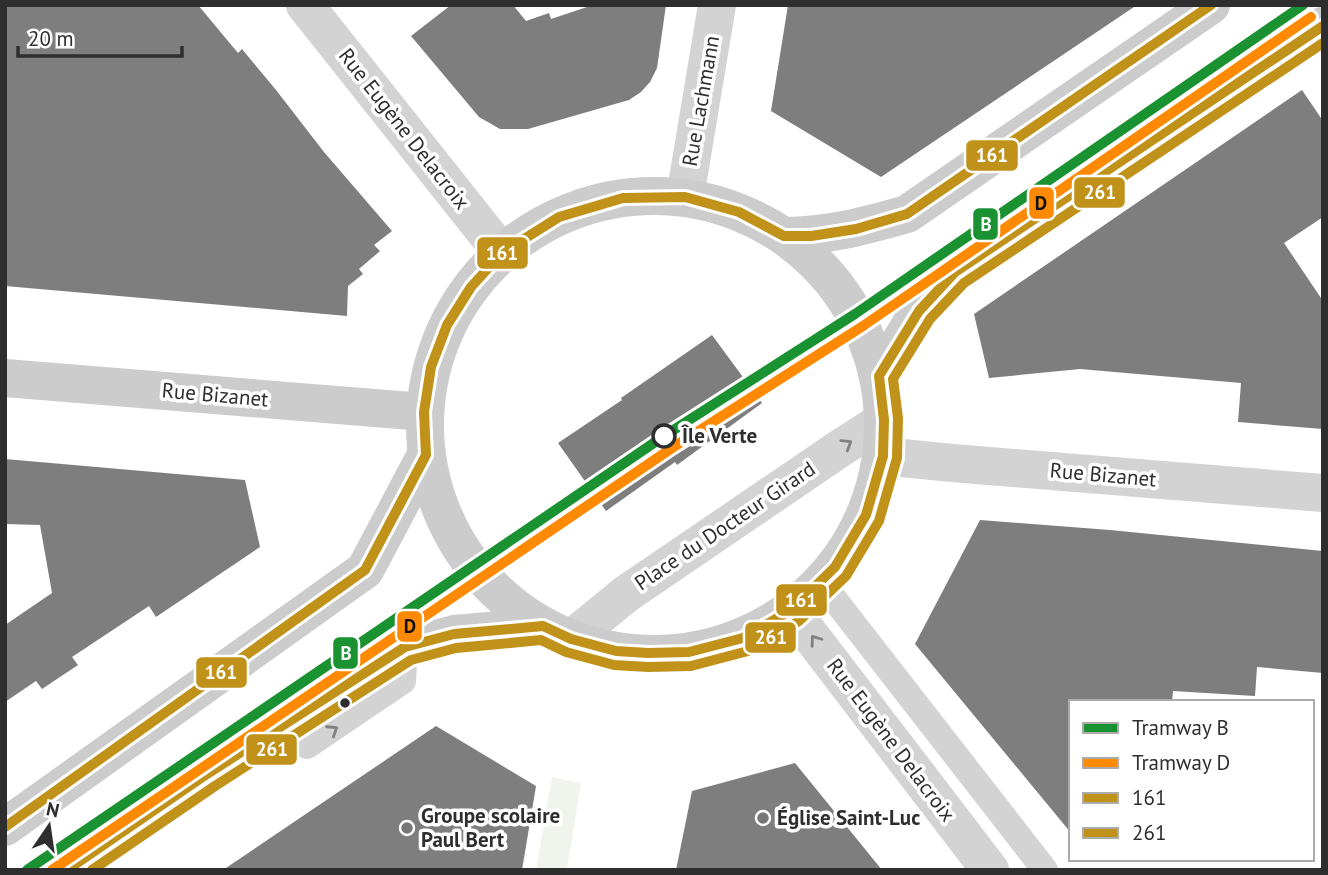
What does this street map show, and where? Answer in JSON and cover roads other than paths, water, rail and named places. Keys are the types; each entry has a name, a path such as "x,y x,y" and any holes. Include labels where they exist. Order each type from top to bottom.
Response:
{"street":[{"name":"Rue Eugène Delacroix","path":"305,5 502,253"},
{"name":"Rue Lachmann","path":"685,197 717,5"},
{"path":"784,236 811,236 856,229 907,214 1210,5"},
{"path":"879,376 919,312 955,272 1323,26"},
{"path":"67,870 207,774 405,646 454,634 557,633 616,651 688,652 743,638 791,610 821,582 835,567 866,514 883,438 879,376 855,314 839,288 784,236 739,212 685,197 623,198 559,217 502,253 471,287 447,325 432,367 424,412 426,455 441,505 460,547 473,567 493,587 557,633"},
{"name":"Rue Bizanet","path":"5,378 424,412"},
{"name":"Rue Bizanet","path":"883,438 966,464 1323,493"},
{"name":"Place du Docteur Girard","path":"557,633 626,594 839,449 883,438"},
{"path":"5,827 366,570 426,455"},
{"name":"Rue Eugène Delacroix","path":"791,610 990,870"}],"lane":[{"path":"821,582 1045,870"}],"tram line":[{"name":"B","path":"27,870 664,436 855,314 1303,5"},
{"name":"D","path":"52,870 672,448 863,326 1311,17"}],"place":[{"name":"Île Verte","path":"664,436"},
{"name":"Église Saint-Luc","path":"763,818"},
{"name":"Groupe scolaire Paul Bert","path":"407,828"}]}
